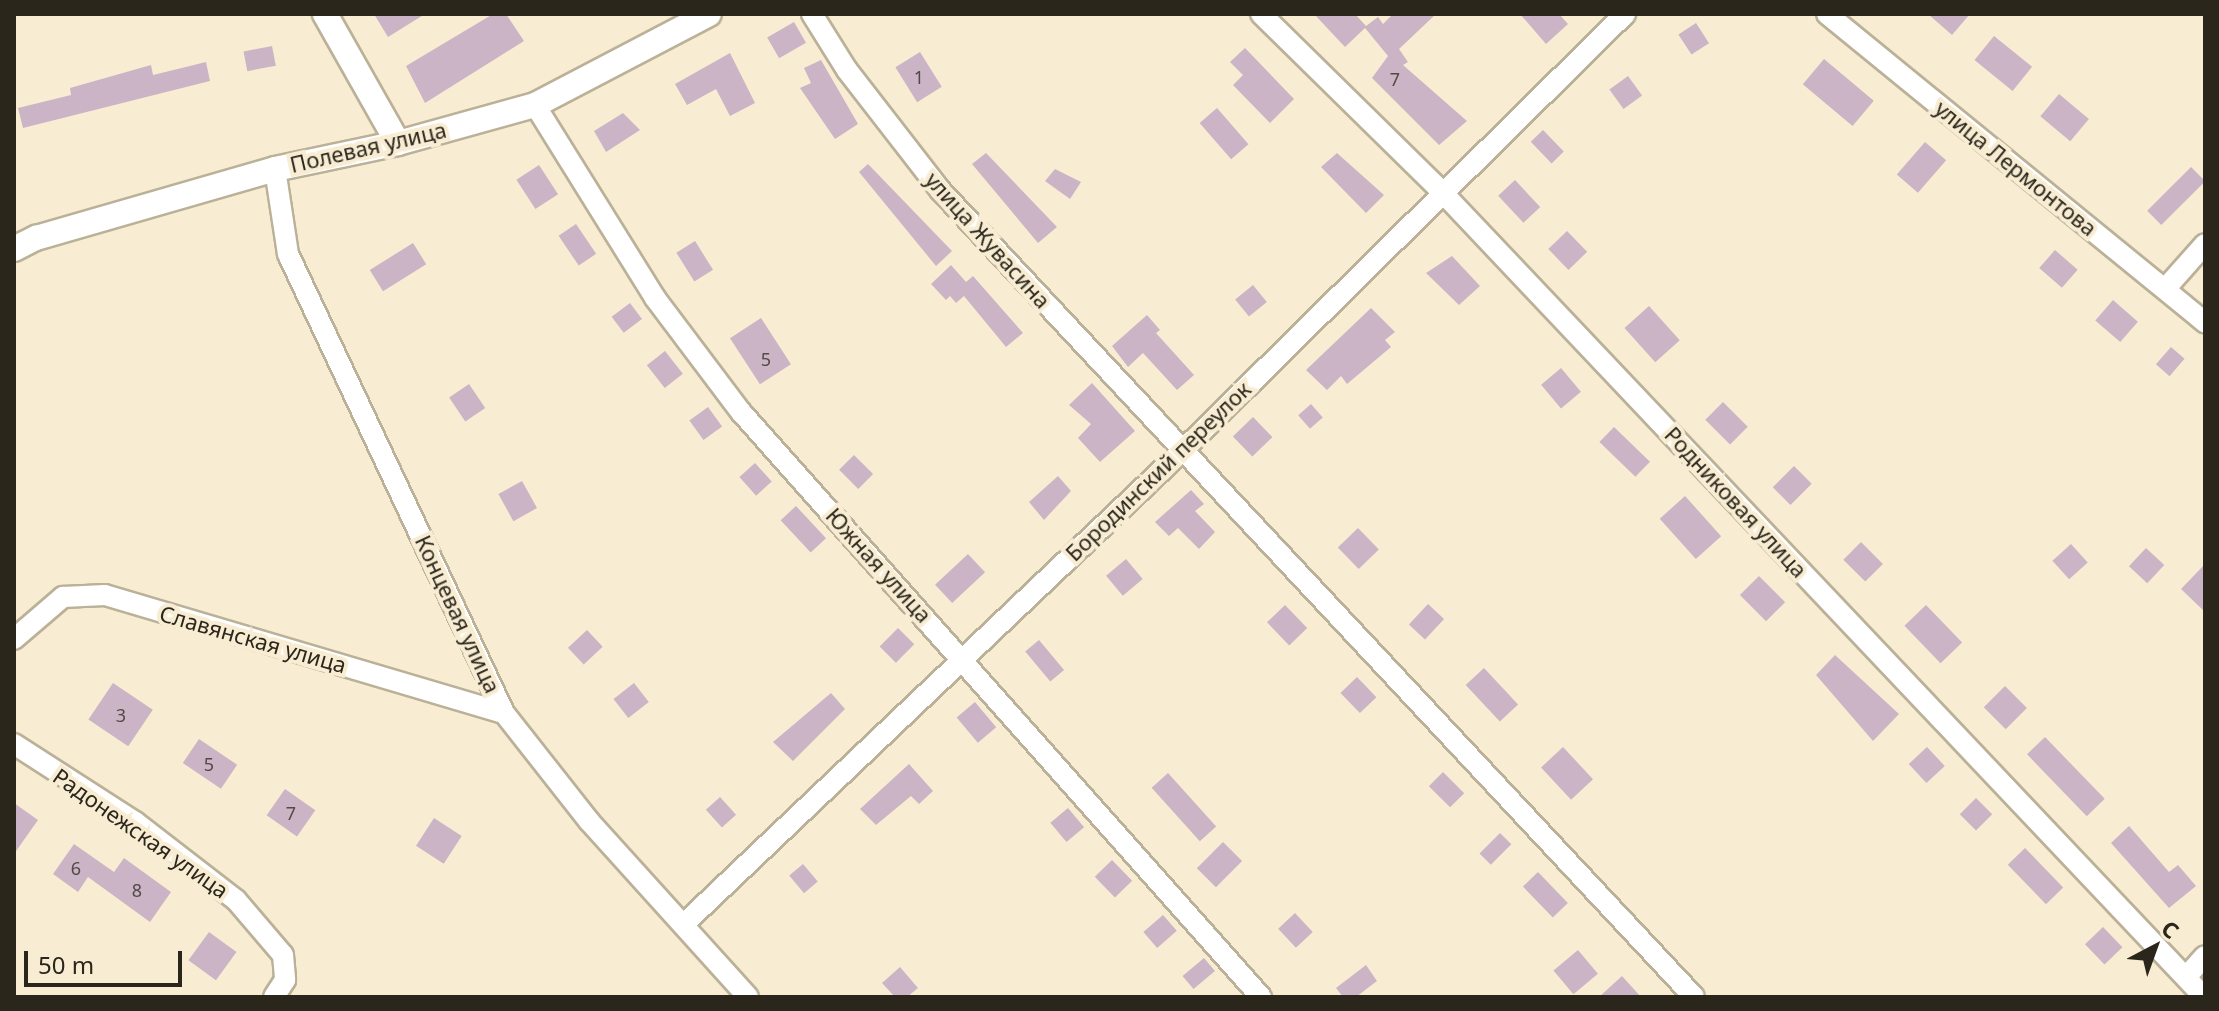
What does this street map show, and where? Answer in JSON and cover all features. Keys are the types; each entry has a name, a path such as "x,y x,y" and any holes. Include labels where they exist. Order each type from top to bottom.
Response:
{"street":[{"path":"325,14 398,143"},
{"name":"Полевая улица","path":"14,249 36,238 275,169 398,143 535,105 709,14"},
{"name":"улица Жувасина","path":"812,14 847,70 940,190 1181,452 1694,997"},
{"name":"Родниковая улица","path":"1261,14 1443,193 2204,997"},
{"name":"Бородинский переулок","path":"685,923 1181,452 1625,14"},
{"name":"улица Лермонтова","path":"1827,14 2205,322"},
{"name":"Южная улица","path":"535,105 655,298 741,412 962,657 1261,997"},
{"name":"Концевая улица","path":"275,169 288,254 504,713 589,821 685,923 748,997"},
{"path":"2165,289 2205,244"},
{"name":"Славянская улица","path":"14,639 63,597 105,595 504,713"},
{"name":"Радонежская улица","path":"14,744 135,822 220,886 264,930 286,969 274,997"},
{"path":"2186,977 2205,956"}],"building":[{"path":"374,14 425,14 388,37"},
{"path":"493,14 506,14 524,41 425,103 406,66"},
{"path":"1314,14 1355,14 1366,26 1378,17 1383,24 1393,14 1436,14 1399,49 1408,62 1403,65 1467,121 1439,145 1372,78 1388,56 1365,28 1345,47"},
{"path":"1520,14 1559,14 1568,24 1546,44"},
{"path":"1928,14 1970,14 1952,35"},
{"path":"794,22 806,43 779,58 767,38"},
{"path":"1696,23 1709,43 1691,55 1678,34"},
{"path":"1994,36 2032,67 2013,91 1974,60"},
{"path":"272,46 276,66 247,71 244,52"},
{"path":"1245,48 1294,99 1270,123 1233,85 1243,75 1230,62"},
{"path":"920,52 942,87 917,102 895,67"},
{"path":"730,53 755,103 730,116 716,89 687,105 675,84"},
{"path":"1824,59 1874,101 1853,126 1803,84"},
{"path":"821,60 858,124 835,139 800,88 811,83 804,68"},
{"path":"206,62 210,81 23,128 18,108 71,95 70,88 151,65 153,75"},
{"path":"1628,76 1642,95 1623,109 1609,90"},
{"path":"2059,94 2089,119 2070,141 2040,116"},
{"path":"1217,108 1248,144 1231,159 1200,123"},
{"path":"623,113 640,130 606,152 594,131"},
{"path":"1543,130 1564,152 1552,163 1531,142"},
{"path":"1925,142 1946,160 1918,193 1897,174"},
{"path":"986,153 1057,227 1038,243 972,164"},
{"path":"1337,153 1384,195 1366,213 1321,167"},
{"path":"868,164 952,251 936,266 859,172"},
{"path":"539,165 558,194 535,209 516,180"},
{"path":"2191,167 2205,181 2161,225 2147,211"},
{"path":"1055,169 1081,182 1070,199 1045,181"},
{"path":"1515,180 1540,207 1523,223 1498,196"},
{"path":"576,224 596,254 579,266 559,236"},
{"path":"1567,231 1587,252 1568,270 1548,249"},
{"path":"695,241 713,270 694,281 676,253"},
{"path":"413,243 426,264 383,291 370,270"},
{"path":"2055,250 2078,270 2062,288 2039,268"},
{"path":"1452,256 1480,286 1459,305 1426,273"},
{"path":"951,265 966,282 973,276 1023,333 1006,347 964,296 956,303 950,296 946,300 931,284"},
{"path":"1253,285 1267,302 1249,317 1235,299"},
{"path":"2113,300 2138,322 2120,342 2095,320"},
{"path":"630,303 642,319 624,333 612,317"},
{"path":"1649,306 1680,340 1655,362 1624,328"},
{"path":"1371,308 1395,332 1385,340 1391,347 1347,384 1341,376 1327,390 1306,370"},
{"path":"1147,315 1160,330 1156,333 1194,375 1177,390 1143,353 1128,367 1112,346"},
{"path":"761,318 791,364 760,384 730,338"},
{"path":"2171,347 2185,359 2169,376 2156,364"},
{"path":"665,351 683,374 665,388 647,365"},
{"path":"1561,368 1581,392 1561,408 1541,385"},
{"path":"1092,383 1135,431 1100,462 1078,438 1091,424 1069,405"},
{"path":"469,384 485,408 465,421 449,397"},
{"path":"1723,402 1748,427 1730,444 1705,420"},
{"path":"1311,404 1323,418 1310,429 1298,415"},
{"path":"708,407 722,426 703,440 689,421"},
{"path":"1253,417 1272,437 1252,457 1233,436"},
{"path":"1614,427 1650,462 1635,477 1599,442"},
{"path":"854,455 873,474 858,489 839,470"},
{"path":"755,463 772,482 756,496 739,477"},
{"path":"1794,466 1812,484 1790,505 1773,487"},
{"path":"1058,476 1071,491 1044,520 1029,502"},
{"path":"522,481 537,508 513,521 498,494"},
{"path":"1191,490 1204,504 1195,511 1215,532 1199,549 1178,528 1169,536 1155,522"},
{"path":"1685,496 1721,536 1696,559 1660,519"},
{"path":"796,506 826,538 811,553 781,520"},
{"path":"1358,528 1379,550 1359,569 1338,547"},
{"path":"1861,542 1883,564 1865,582 1843,560"},
{"path":"2071,544 2088,563 2069,579 2052,561"},
{"path":"2146,548 2164,565 2147,583 2129,566"},
{"path":"968,554 985,572 952,603 935,585"},
{"path":"1126,559 1143,579 1123,596 1106,576"},
{"path":"2205,564 2205,612 2181,589"},
{"path":"1759,576 1785,602 1766,621 1740,595"},
{"path":"1428,604 1444,619 1425,639 1409,624"},
{"path":"1285,605 1307,628 1289,645 1267,622"},
{"path":"1926,605 1962,642 1941,663 1904,626"},
{"path":"898,628 914,644 896,663 880,646"},
{"path":"587,630 603,647 584,665 568,648"},
{"path":"1039,640 1064,670 1050,681 1025,652"},
{"path":"1835,655 1899,714 1873,741 1816,675"},
{"path":"1484,668 1518,705 1500,722 1466,685"},
{"path":"1357,677 1376,697 1360,713 1340,693"},
{"path":"113,683 153,710 128,746 88,719"},
{"path":"634,683 649,702 628,718 614,699"},
{"path":"2005,686 2027,708 2006,729 1984,707"},
{"path":"831,693 845,709 793,761 773,742"},
{"path":"975,702 996,727 978,743 957,717"},
{"path":"2045,737 2105,799 2087,816 2027,754"},
{"path":"199,739 237,765 221,789 183,763"},
{"path":"1563,747 1593,779 1571,800 1541,767"},
{"path":"1927,747 1945,766 1926,783 1909,764"},
{"path":"909,764 933,791 919,804 911,796 876,825 860,809"},
{"path":"1443,772 1464,793 1450,807 1429,786"},
{"path":"1168,773 1216,827 1200,841 1152,788"},
{"path":"285,789 315,810 297,836 267,815"},
{"path":"720,797 736,815 722,828 706,810"},
{"path":"1976,798 1992,814 1976,831 1960,814"},
{"path":"14,803 38,820 14,854"},
{"path":"1068,808 1084,827 1066,842 1050,823"},
{"path":"434,818 462,836 444,864 416,846"},
{"path":"2129,826 2169,872 2178,865 2196,886 2169,908 2111,843"},
{"path":"1500,833 1511,844 1491,865 1479,854"},
{"path":"1223,842 1242,861 1216,887 1197,868"},
{"path":"74,844 114,872 124,858 171,892 150,922 88,877 78,892 53,874"},
{"path":"2025,848 2063,888 2046,904 2008,865"},
{"path":"1112,860 1132,881 1115,898 1095,877"},
{"path":"803,864 818,882 804,893 789,876"},
{"path":"1538,872 1568,903 1553,918 1523,887"},
{"path":"1295,913 1313,932 1296,948 1278,929"},
{"path":"1163,915 1177,931 1157,948 1143,932"},
{"path":"2103,927 2122,947 2104,965 2085,944"},
{"path":"209,932 237,952 216,980 188,960"},
{"path":"1578,950 1598,974 1573,994 1553,971"},
{"path":"1204,958 1215,971 1193,989 1183,976"},
{"path":"1366,965 1377,981 1356,997 1343,997 1336,988"},
{"path":"900,967 918,988 907,997 895,997 882,983"},
{"path":"1622,976 1641,997 1599,997"}]}
